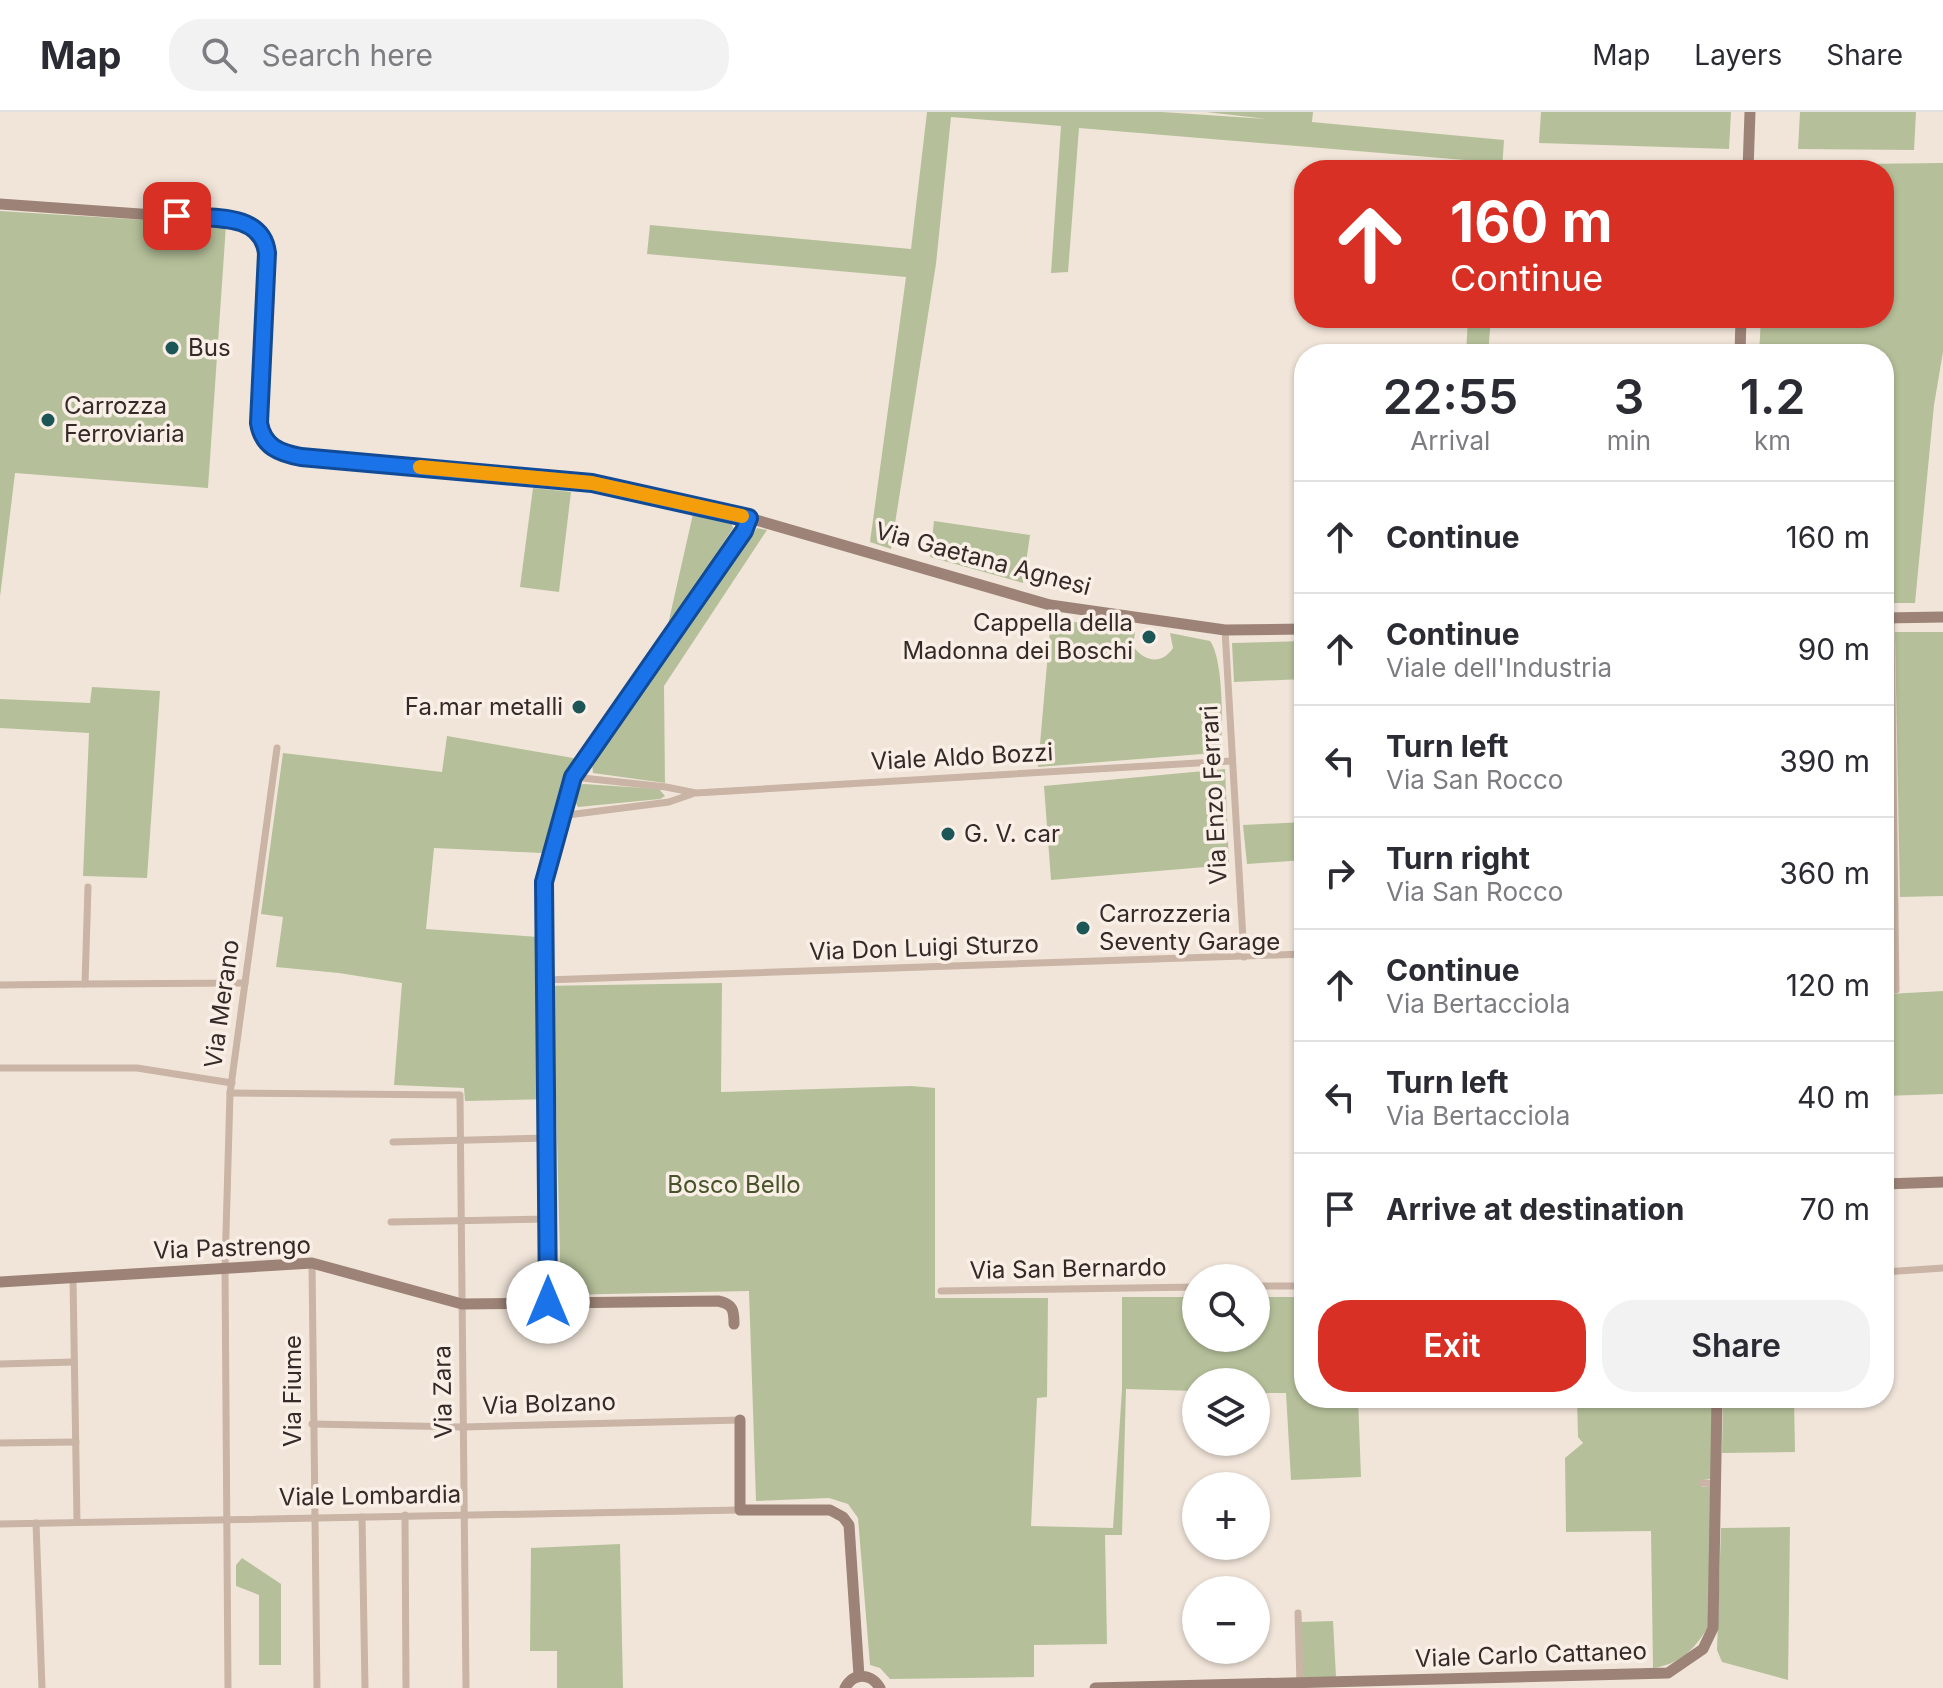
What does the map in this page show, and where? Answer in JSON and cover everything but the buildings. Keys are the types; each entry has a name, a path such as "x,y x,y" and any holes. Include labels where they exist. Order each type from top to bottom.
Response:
{"street":[{"path":"1748,160 1750,112"},
{"name":"Via Gaetana Agnesi","path":"0,204 243,222 257,230 266,246 259,423 263,437 275,450 301,457 592,483 749,518 1050,605 1225,630 1294,629"},
{"path":"553,1302 547,1219 544,882 560,816 573,777 744,531 749,518"},
{"path":"1894,618 1943,617"},
{"name":"Via Enzo Ferrari","path":"1225,630 1244,957"},
{"name":"Via Merano","path":"228,1688 225,1267 230,1093 277,748"},
{"name":"Viale Aldo Bozzi","path":"573,777 696,793 1231,761"},
{"name":"Viale Aldo Bozzi","path":"560,816 669,802 696,793"},
{"path":"85,984 88,887"},
{"path":"1894,907 1896,990"},
{"name":"Via Don Luigi Sturzo","path":"545,980 1294,954"},
{"path":"0,985 245,983"},
{"path":"0,1068 137,1068 232,1083"},
{"name":"Via Zara","path":"230,1093 460,1095 466,1688"},
{"path":"393,1142 547,1138"},
{"path":"1894,1184 1943,1182"},
{"path":"391,1222 547,1219"},
{"name":"Via Pastrengo","path":"0,1282 312,1263 462,1304 718,1301 727,1303 734,1310 734,1324"},
{"name":"Via Fiume","path":"312,1263 317,1688"},
{"path":"1894,1271 1943,1268"},
{"path":"73,1278 77,1522"},
{"path":"1270,1286 1294,1286"},
{"name":"Via San Bernardo","path":"941,1291 1182,1287"},
{"path":"0,1364 74,1362"},
{"name":"Viale Carlo Cattaneo","path":"1095,1688 1668,1673 1703,1649 1713,1628 1717,1408"},
{"path":"740,1420 740,1510 824,1510 836,1512 849,1525 859,1676"},
{"name":"Via Bolzano","path":"312,1424 463,1427 740,1420"},
{"path":"0,1443 76,1442"},
{"path":"1702,1483 1717,1484"},
{"name":"Viale Lombardia","path":"0,1524 740,1510"},
{"path":"405,1515 406,1688"},
{"path":"362,1517 365,1688"},
{"path":"36,1523 42,1688"},
{"path":"1296,1684 1298,1613"},
{"path":"845,1688 859,1676 874,1680 880,1688"}],"green space":[{"path":"927,112 1162,112 1267,119 1206,112 1313,112 1312,122 1504,140 1503,160 1465,160 1079,128 1068,272 1051,273 1061,126 951,117 936,264 891,549 870,542 906,277 647,254 650,225 911,249"},
{"path":"1541,112 1731,112 1729,149 1539,143"},
{"path":"1800,112 1916,112 1914,150 1798,149"},
{"path":"1943,163 1943,352 1934,405 1915,603 1894,603 1894,344 1760,344 1760,328 1894,328 1894,164"},
{"path":"0,211 226,225 208,488 15,473 0,597"},
{"path":"1467,328 1490,328 1489,344 1467,344"},
{"path":"533,488 571,492 559,592 520,587"},
{"path":"693,514 731,522 733,528 667,629"},
{"path":"934,521 1030,535 1023,583 930,557"},
{"path":"757,528 767,530 664,686 665,783 593,773 592,763 605,740"},
{"path":"1051,618 1135,632 1133,646 1142,655 1153,659 1164,657 1173,648 1170,633 1210,641 1220,675 1221,745 1212,752 1202,754 1038,767"},
{"path":"1895,632 1943,632 1943,896 1900,897"},
{"path":"1294,641 1294,679 1234,682 1232,643"},
{"path":"92,687 160,691 147,878 83,876 89,733 0,728 0,699 90,703"},
{"name":"Bosco Bello","path":"447,736 579,759 564,784 543,853 434,848 426,929 538,937 541,986 722,983 721,1092 911,1086 935,1088 935,1298 1048,1298 1047,1397 1037,1398 1031,1526 1113,1528 1122,1389 1122,1297 1182,1297 1182,1352 1270,1352 1270,1297 1294,1297 1294,1408 1358,1408 1361,1477 1291,1480 1286,1393 1270,1393 1270,1368 1182,1368 1182,1391 1126,1389 1122,1535 1105,1535 1107,1644 1034,1645 1034,1677 890,1679 880,1668 870,1665 858,1518 848,1504 829,1498 756,1501 749,1291 561,1295 556,1099 465,1101 464,1088 394,1085 402,983 276,967 283,917 261,914 283,753 442,772"},
{"path":"1225,769 1229,865 1051,880 1044,786"},
{"path":"579,785 659,789 665,796 578,807 572,796"},
{"path":"1294,822 1294,861 1247,864 1243,825"},
{"path":"1943,991 1943,1094 1894,1096 1894,994"},
{"path":"1577,1408 1712,1408 1712,1479 1702,1480 1702,1487 1712,1487 1708,1627 1685,1655 1671,1663 1653,1668 1651,1531 1566,1532 1565,1458 1583,1443 1578,1437"},
{"path":"1723,1408 1794,1408 1795,1452 1722,1453"},
{"path":"1790,1527 1788,1680 1722,1662 1717,1650 1721,1528"},
{"path":"620,1544 623,1688 557,1688 557,1651 530,1651 531,1548"},
{"path":"242,1558 281,1584 281,1665 259,1665 259,1595 236,1586 236,1565"},
{"path":"1333,1621 1336,1677 1303,1677 1301,1622"}],"slow traffic":[{"path":"420,467 592,483 742,516"}],"place":[{"name":"Bus","path":"172,348"},
{"name":"Carrozza Ferroviaria","path":"48,420"},
{"name":"Cappella della Madonna dei Boschi","path":"1149,637"},
{"name":"Fa.mar metalli","path":"579,707"},
{"name":"G. V. car","path":"948,834"},
{"name":"Carrozzeria Seventy Garage","path":"1083,928"}],"route":[{"path":"177,216 236,220 257,230 265,240 267,253 259,423 263,437 274,449 301,457 592,483 749,518 744,531 573,777 560,816 544,882 548,1302"}]}
